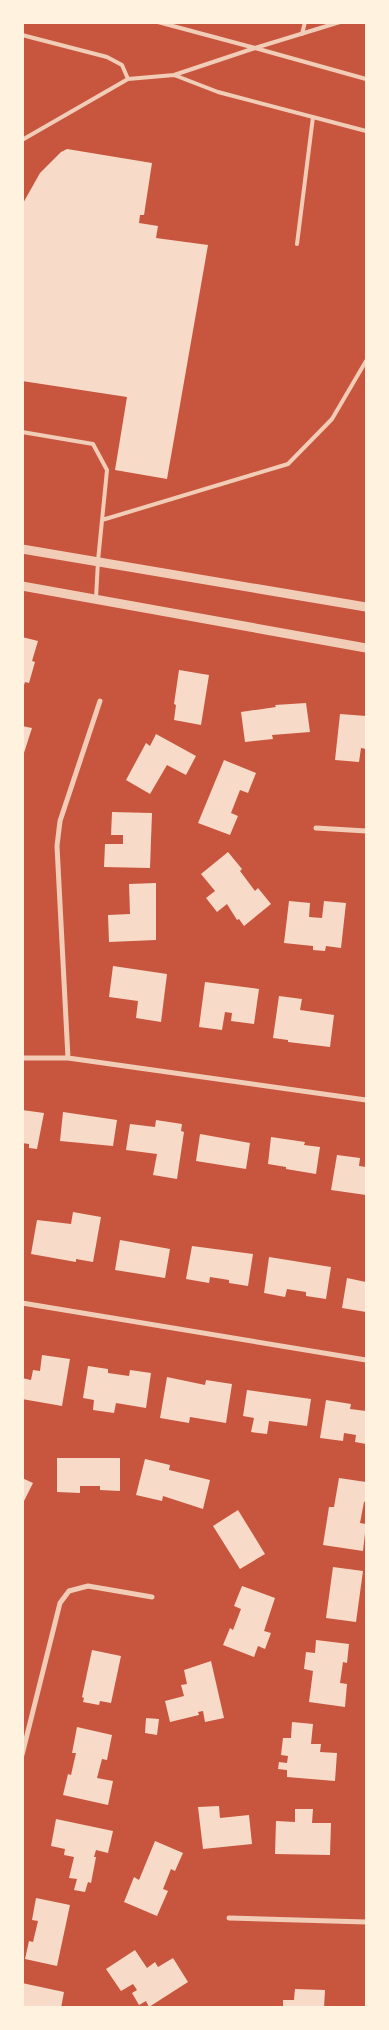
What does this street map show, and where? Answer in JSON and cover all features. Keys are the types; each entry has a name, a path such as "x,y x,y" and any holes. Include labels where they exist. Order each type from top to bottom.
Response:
{"street":[{"path":"22,549 366,607"},
{"path":"22,586 366,648"},
{"path":"68,1058 57,846 60,821 100,700"},
{"path":"316,828 366,831"},
{"path":"22,1058 68,1058 366,1100"},
{"path":"22,1303 366,1360"},
{"path":"22,1755 60,1603 69,1591 88,1586 152,1597"},
{"path":"229,1918 366,1922"}],"lane":[{"path":"158,22 366,79"},
{"path":"302,34 305,22"},
{"path":"22,140 128,78 174,75 340,22"},
{"path":"22,36 107,57 122,65 128,78"},
{"path":"174,75 218,92 366,131"},
{"path":"297,244 313,117"},
{"path":"102,520 288,464 332,418 366,361"},
{"path":"22,432 93,444 107,470 96,599"}],"building":[{"path":"67,149 152,163 144,215 140,215 139,223 158,226 156,238 208,245 167,479 115,470 127,397 22,381 22,205 40,173 61,152"},
{"path":"22,637 38,641 32,661 35,662 29,683 25,682 23,688"},
{"path":"179,670 209,675 201,725 174,720 176,705 174,704"},
{"path":"306,703 310,732 272,735 273,739 245,742 241,712 276,707 275,705"},
{"path":"340,714 366,716 366,749 361,748 359,762 335,760"},
{"path":"22,726 32,728 23,756 22,756"},
{"path":"156,734 196,756 186,775 167,765 150,794 126,780 146,743 150,746"},
{"path":"224,760 256,773 248,793 240,790 231,813 238,816 230,835 198,823"},
{"path":"112,812 152,813 150,868 104,867 105,844 123,844 123,835 111,835"},
{"path":"228,852 242,869 240,871 255,891 258,888 271,904 244,926 239,919 237,920 227,904 217,912 206,898 215,891 201,874"},
{"path":"156,883 156,940 109,942 108,915 130,914 129,884"},
{"path":"289,901 310,903 309,917 322,918 324,901 346,903 341,948 326,946 325,951 313,950 313,946 284,943"},
{"path":"113,966 167,974 161,1022 136,1018 138,1001 109,997"},
{"path":"205,982 259,989 254,1024 231,1021 232,1013 225,1012 222,1030 199,1027"},
{"path":"279,996 302,999 300,1010 334,1015 330,1047 288,1042 288,1040 273,1038"},
{"path":"22,1110 44,1113 37,1149 29,1148 29,1144 22,1143"},
{"path":"63,1112 117,1120 113,1146 60,1141"},
{"path":"156,1120 182,1124 181,1131 184,1132 177,1179 153,1175 157,1154 126,1150 130,1124 155,1127"},
{"path":"200,1134 250,1143 246,1169 196,1161"},
{"path":"271,1137 305,1142 304,1145 320,1147 316,1174 268,1164"},
{"path":"337,1155 360,1158 359,1166 366,1167 366,1195 331,1190"},
{"path":"73,1212 101,1217 93,1262 76,1259 76,1262 31,1254 37,1220 71,1224"},
{"path":"120,1240 170,1249 165,1278 115,1270"},
{"path":"192,1246 253,1254 248,1286 210,1277 209,1283 186,1279"},
{"path":"269,1257 331,1267 326,1299 306,1296 306,1292 287,1289 285,1297 264,1293"},
{"path":"347,1278 366,1282 366,1312 342,1308"},
{"path":"42,1355 70,1359 62,1406 22,1399 22,1378 31,1380 33,1370 40,1371"},
{"path":"88,1366 108,1369 108,1373 129,1376 130,1370 151,1373 146,1408 116,1403 114,1413 93,1410 94,1400 83,1398"},
{"path":"167,1377 205,1385 206,1380 232,1384 226,1423 190,1417 189,1423 160,1418"},
{"path":"247,1390 311,1399 307,1426 269,1421 267,1434 251,1432 254,1418 243,1416"},
{"path":"326,1400 351,1404 350,1409 366,1411 366,1444 355,1442 356,1435 344,1433 343,1441 320,1438"},
{"path":"57,1458 120,1458 120,1491 100,1490 100,1486 80,1486 80,1493 57,1492"},
{"path":"145,1459 170,1465 169,1470 210,1480 203,1509 163,1496 162,1501 136,1495"},
{"path":"22,1478 33,1483 24,1501 22,1500"},
{"path":"339,1478 366,1482 366,1501 364,1502 360,1523 366,1524 363,1551 323,1545 329,1507 334,1507"},
{"path":"238,1510 265,1554 240,1569 213,1526"},
{"path":"333,1567 363,1571 356,1622 326,1618"},
{"path":"242,1586 275,1598 264,1631 271,1633 265,1649 258,1646 254,1657 223,1645 230,1628 233,1630 241,1609 234,1606"},
{"path":"316,1640 349,1644 347,1663 343,1662 340,1683 347,1684 345,1707 309,1702 313,1671 304,1669 306,1652 315,1653"},
{"path":"92,1650 121,1656 111,1703 100,1701 99,1705 83,1702 84,1698 82,1697"},
{"path":"211,1661 224,1718 205,1722 203,1711 198,1712 199,1715 170,1722 165,1701 184,1696 181,1685 187,1684 184,1670"},
{"path":"146,1718 159,1719 157,1735 145,1733"},
{"path":"292,1722 313,1724 311,1744 321,1744 320,1752 337,1753 335,1781 287,1777 287,1770 278,1769 279,1762 287,1763 288,1756 281,1755 283,1738 291,1738"},
{"path":"77,1727 112,1735 107,1760 102,1759 97,1778 113,1781 108,1805 63,1795 68,1774 71,1775 76,1753 72,1753"},
{"path":"219,1806 220,1818 249,1815 252,1844 203,1849 198,1807"},
{"path":"295,1809 313,1809 312,1823 331,1823 330,1855 275,1854 276,1821 295,1822"},
{"path":"56,1819 113,1831 108,1853 96,1850 91,1883 88,1882 85,1892 74,1890 77,1879 69,1878 74,1857 64,1855 65,1849 51,1846"},
{"path":"155,1841 183,1853 175,1871 171,1869 163,1889 168,1891 157,1916 124,1902 134,1877 139,1880"},
{"path":"36,1898 70,1905 57,1966 25,1959 29,1941 33,1942 38,1921 32,1920"},
{"path":"135,1950 147,1968 155,1962 158,1967 173,1958 188,1982 149,2007 146,2001 139,2005 132,1993 137,1990 133,1984 121,1991 106,1969"},
{"path":"22,1983 64,1992 61,2008 22,2008"},
{"path":"295,1989 325,1990 324,2008 281,2008 283,2000 294,2000"}]}
